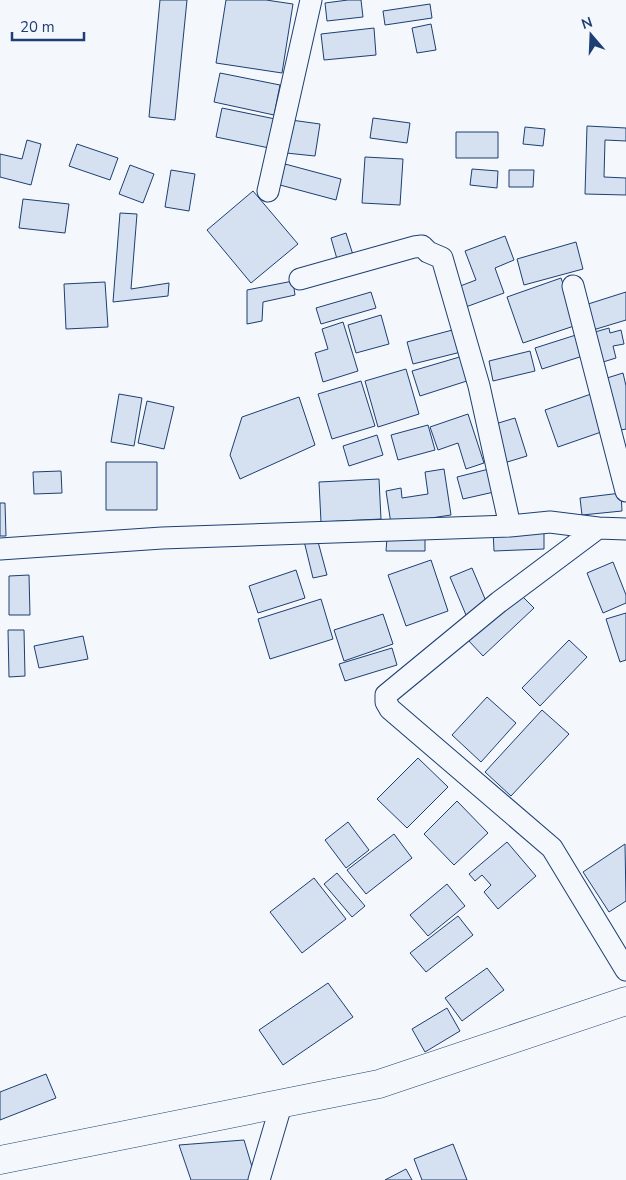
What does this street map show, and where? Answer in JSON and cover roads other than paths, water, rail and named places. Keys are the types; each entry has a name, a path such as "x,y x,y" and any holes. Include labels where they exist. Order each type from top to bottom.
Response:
{"street":[{"path":"268,191 312,0"},
{"path":"300,279 414,247 422,246 428,252 442,258 479,386 510,526"},
{"path":"573,286 626,491"},
{"path":"0,549 162,538 510,526 550,522 598,528 626,529"},
{"path":"598,528 484,614 386,694 386,702 390,708 552,848 626,970"},
{"path":"0,1160 379,1084 626,1001"},
{"path":"259,1180 282,1102"}]}
